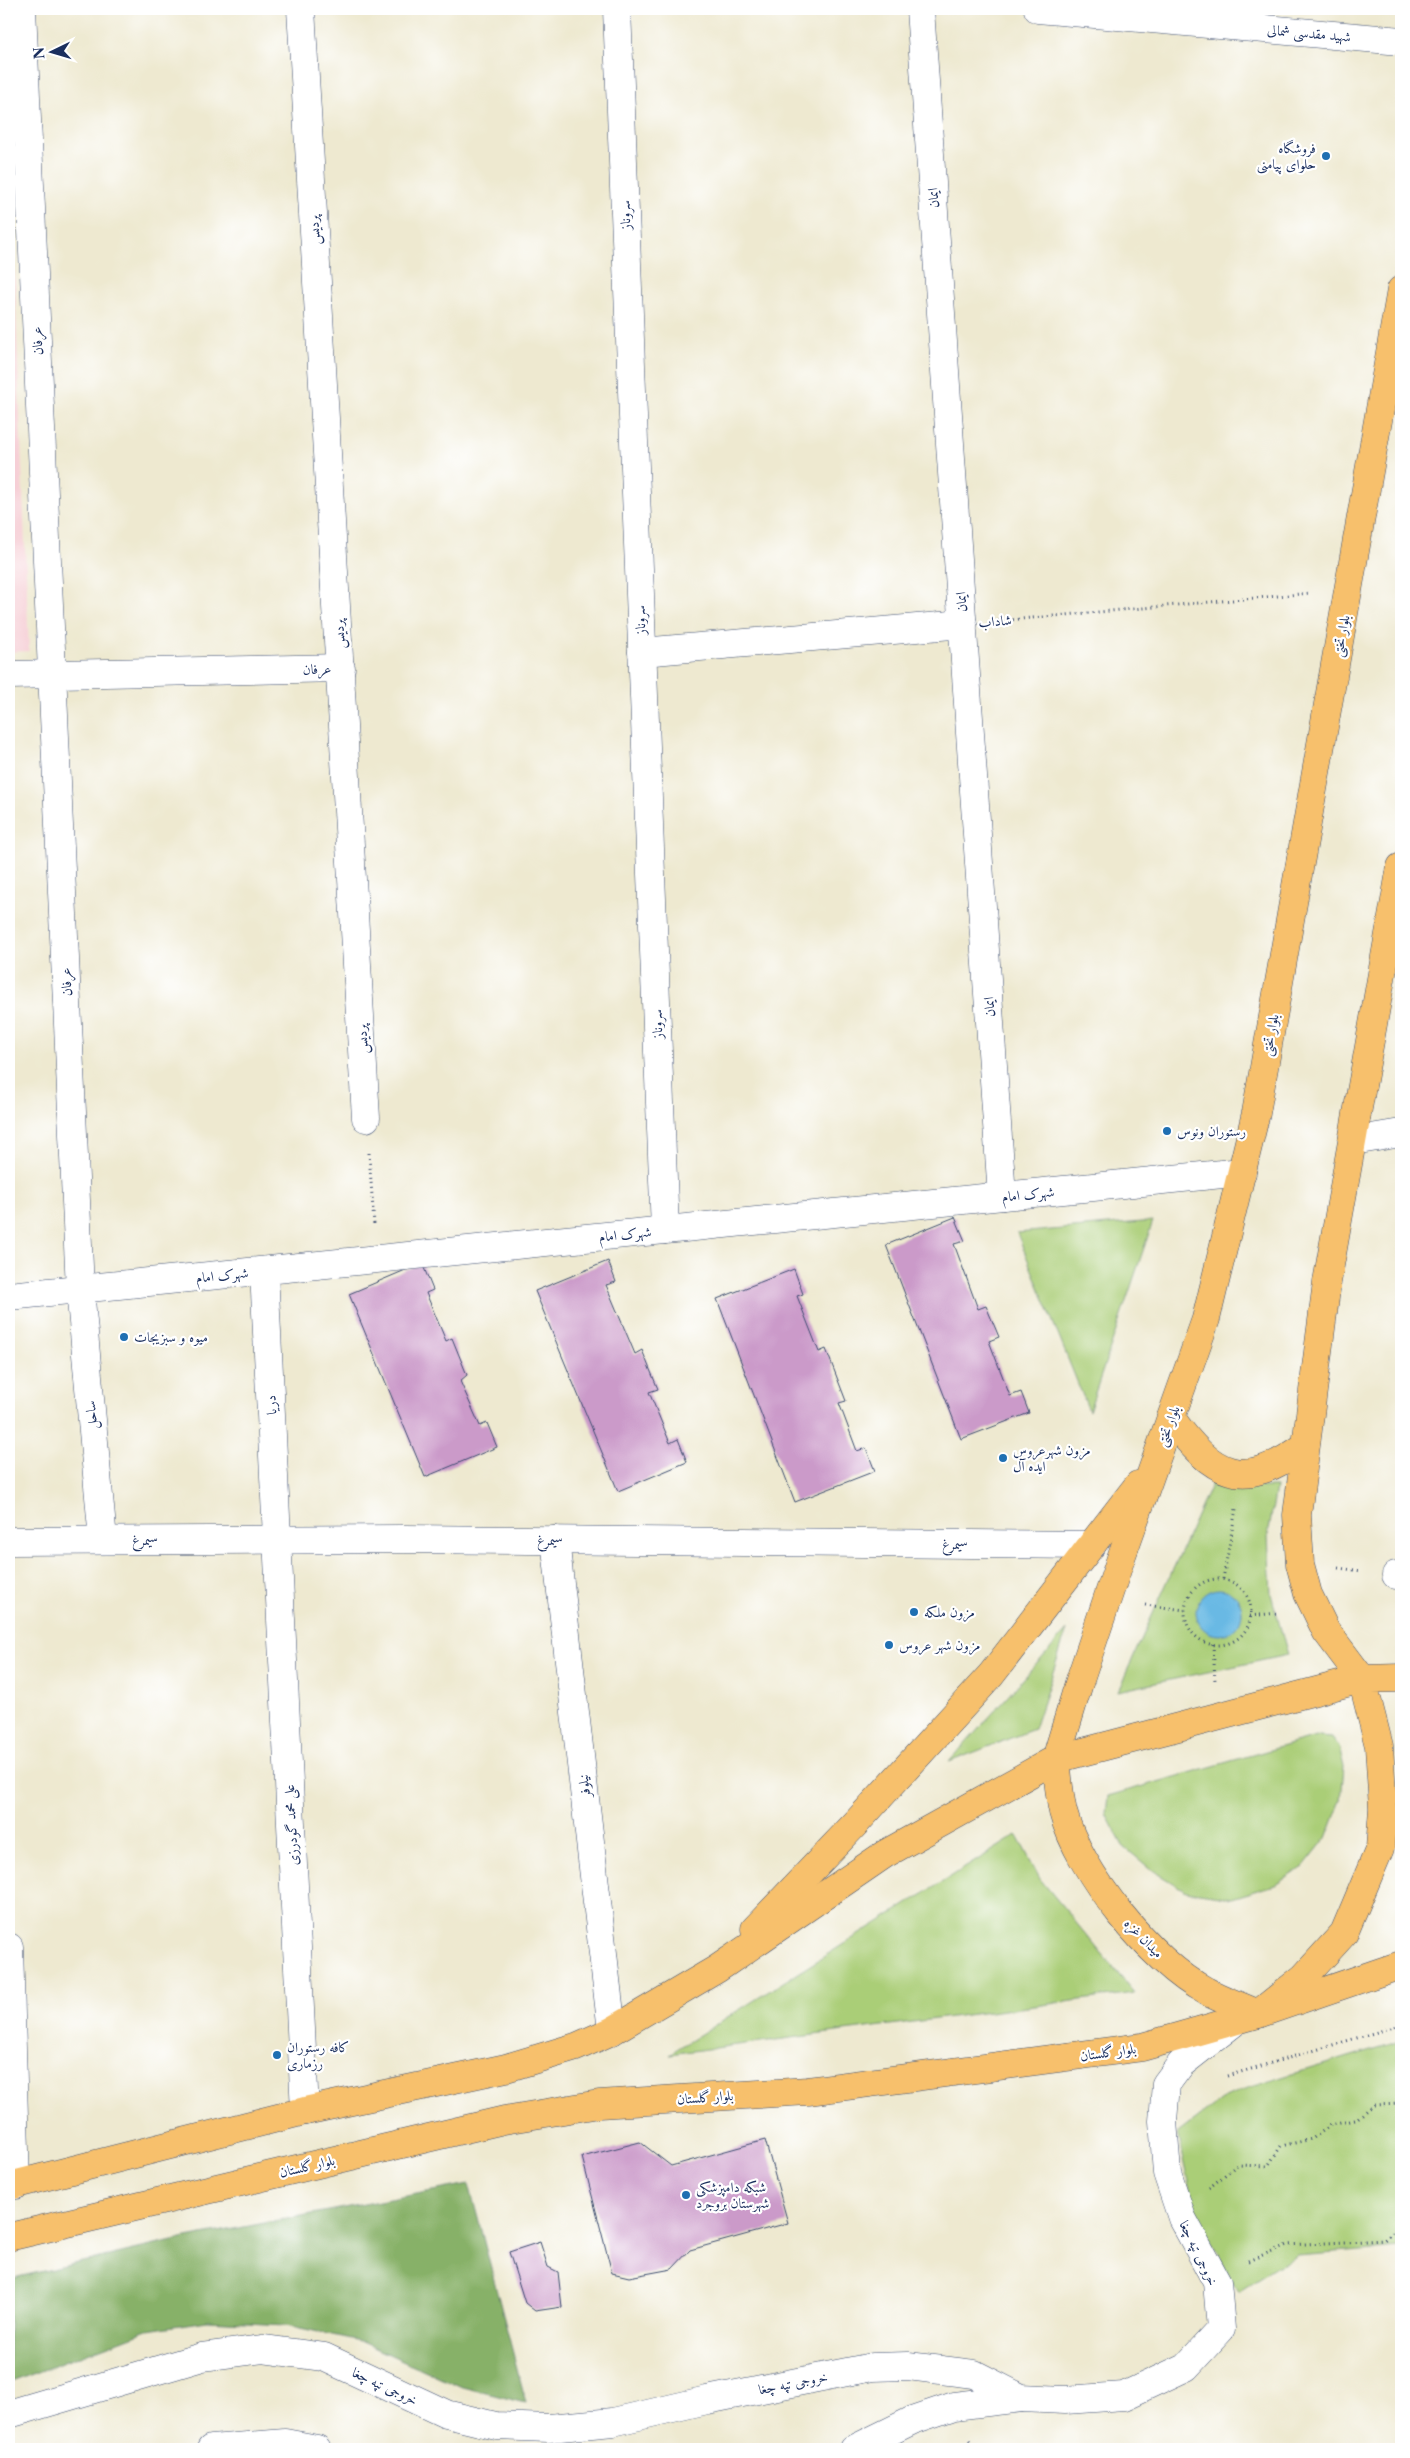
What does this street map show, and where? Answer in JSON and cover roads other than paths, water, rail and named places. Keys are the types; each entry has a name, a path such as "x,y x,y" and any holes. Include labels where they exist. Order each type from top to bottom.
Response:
{"main road":[{"name":"بلوار تختی","path":"1056,1759 1079,1682 1206,1319 1256,1113 1401,290"},
{"path":"1248,2017 1304,1977 1344,1933 1380,1848 1383,1808 1379,1746 1362,1679 1326,1631 1316,1611 1300,1564 1297,1515 1327,1282 1401,867"},
{"path":"1171,1418 1192,1446 1210,1462 1224,1470 1243,1472 1274,1466 1305,1446"},
{"path":"717,1969 856,1823 991,1675 1155,1464"},
{"path":"12,2185 305,2111 506,2068 576,2047 612,2031 717,1969 885,1854 1056,1759 1362,1679 1401,1678"},
{"name":"میدان غزه","path":"1056,1759 1063,1813 1085,1864 1109,1901 1167,1963 1205,1991 1248,2017"},
{"name":"بلوار گلستان","path":"9,2237 504,2120 599,2104 808,2091 1142,2047 1248,2017 1401,1964"}],"street":[{"name":"عرفان","path":"22,9 80,1289"},
{"name":"پردیس","path":"301,9 366,1118"},
{"name":"سروناز","path":"617,9 665,1230"},
{"name":"ایمان","path":"920,9 1002,1196"},
{"name":"شهید مقدسی شمالی","path":"1038,9 1401,41"},
{"name":"شاداب","path":"642,652 963,624"},
{"name":"عرفان","path":"9,675 341,668"},
{"path":"1353,1141 1401,1133"},
{"name":"شهرک امام","path":"9,1296 1242,1172"},
{"name":"دریا","path":"264,1271 277,1539"},
{"name":"ساحل","path":"80,1289 103,1540"},
{"name":"سیمرغ","path":"9,1541 277,1539 555,1540 1092,1545"},
{"name":"علی محمد گودرزی","path":"277,1539 305,2111"},
{"name":"نیلوفر","path":"555,1540 612,2031"},
{"path":"9,1947 12,2185"},
{"name":"خروجی تپه چغا","path":"9,2414 202,2357 263,2349 324,2357 446,2414 496,2426 549,2428 613,2422 707,2400 872,2367 908,2366 974,2374 1021,2398 1064,2400 1124,2396 1186,2367 1221,2329 1217,2282 1182,2218 1167,2172 1164,2121 1166,2084 1181,2064 1248,2017"},
{"path":"854,2449 913,2420 954,2406 1021,2398"},
{"path":"211,2449 284,2442 317,2449"}],"water":[{"path":"1224,1589 1236,1595 1241,1603 1241,1621 1236,1629 1228,1634 1214,1635 1202,1629 1197,1621 1196,1607 1202,1595 1210,1590"}],"place":[{"name":"فروشگاه حلوای پیامنی","path":"1326,156"},
{"name":"رستوران ونوس","path":"1167,1131"},
{"name":"میوه و سبزیجات","path":"124,1337"},
{"name":"مزون شهرعروس ایده آل","path":"1003,1458"},
{"name":"مزون ملکه","path":"914,1612"},
{"name":"مزون شهر عروس","path":"889,1645"},
{"name":"کافه رستوران رزماری","path":"277,2055"},
{"name":"شبکه دامپزشکی شهرستان بروجرد","path":"686,2195"}]}
